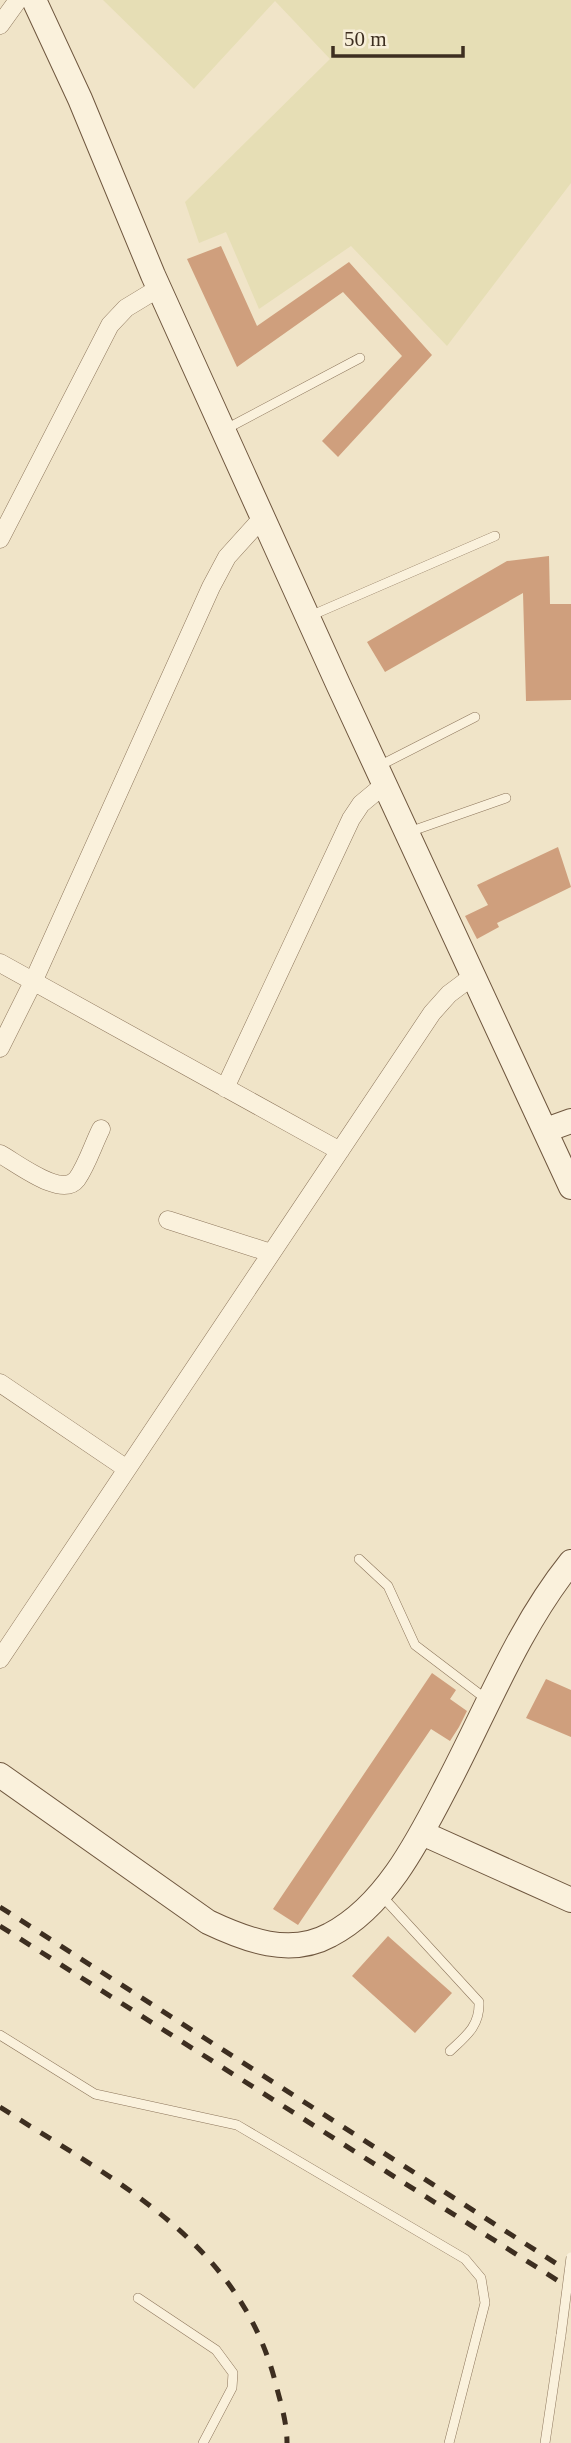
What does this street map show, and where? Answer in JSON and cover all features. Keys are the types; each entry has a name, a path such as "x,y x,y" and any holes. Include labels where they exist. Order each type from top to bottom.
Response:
{"main road":[{"path":"34,0 80,99 159,288 571,1187"},
{"path":"546,1130 571,1121"},
{"path":"0,1775 208,1922 244,1939 275,1946 308,1943 330,1936 361,1912 379,1893 422,1833 536,1610 571,1562"},
{"path":"422,1833 571,1900"}],"street":[{"path":"0,25 18,0"},
{"path":"0,539 110,326 126,308 159,288"},
{"path":"0,1048 33,982 211,587 227,557 264,516"},
{"path":"225,1088 351,819 382,775"},
{"path":"0,963 340,1151"},
{"path":"0,1659 432,1013 449,994 473,976"},
{"path":"0,1154 57,1186 71,1185 101,1129"},
{"path":"169,1220 271,1253"},
{"path":"0,1383 127,1469"}],"lane":[{"path":"225,430 360,358"},
{"path":"308,617 495,536"},
{"path":"382,775 475,717"},
{"path":"408,832 506,799"},
{"path":"359,1559 388,1586 415,1646 490,1703"},
{"path":"379,1893 479,2003 480,2016 472,2031 450,2051"},
{"path":"0,2035 95,2094 237,2125 465,2259 481,2278 485,2303 449,2443"},
{"path":"545,2443 571,2257"},
{"path":"138,2298 216,2350 233,2373 232,2388 203,2443"}],"shaded area":[{"path":"103,0 571,0 571,183 447,346 351,246 259,309 226,232 199,243 185,202 330,59 275,1 194,89"}],"building":[{"path":"221,246 257,326 349,262 432,355 338,457 322,441 402,356 343,292 237,367 187,259"},
{"path":"549,556 550,604 571,604 571,700 526,701 523,593 385,672 367,642 507,561"},
{"path":"558,847 571,887 497,923 499,927 477,939 465,916 488,905 477,885"},
{"path":"432,1673 456,1690 450,1699 467,1711 459,1727 450,1741 431,1729 298,1925 273,1909"},
{"path":"546,1679 571,1690 571,1737 526,1718"},
{"path":"388,1936 452,1993 415,2033 352,1976"}],"railway":[{"path":"0,1907 571,2273"},
{"path":"0,1926 571,2289"},
{"path":"0,2107 127,2189 166,2218 202,2252 232,2289 257,2332 275,2381 285,2419 287,2443"}]}
